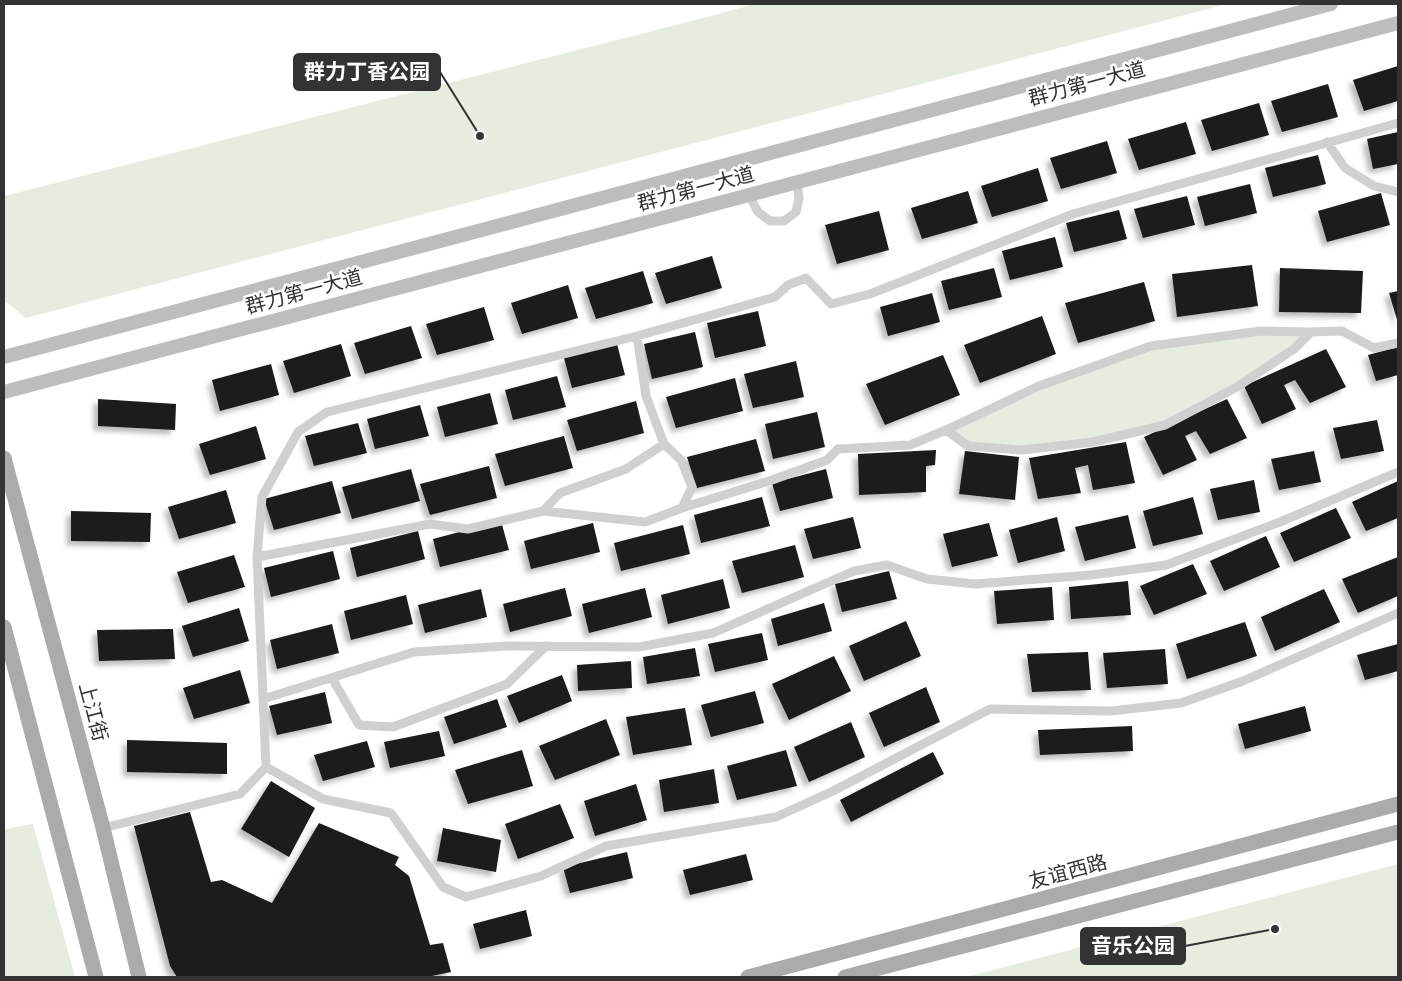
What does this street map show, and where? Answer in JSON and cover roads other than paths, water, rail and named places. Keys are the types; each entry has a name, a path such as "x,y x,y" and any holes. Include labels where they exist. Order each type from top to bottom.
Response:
{"main road":[{"name":"群力第一大道","path":"4,357 1331,4"},
{"name":"群力第一大道","path":"4,392 1398,23"},
{"name":"上江街","path":"4,458 103,828 139,977"},
{"path":"4,627 96,977"},
{"name":"友谊西路","path":"748,977 1398,804"},
{"path":"845,977 1398,832"}],"street":[{"path":"103,828 240,794 266,767 257,557 262,497 298,432 327,412 637,336 775,297 788,286 806,278 831,304 860,296 1072,214 1398,123"},
{"path":"1327,142 1345,168 1374,186 1398,192"},
{"path":"750,195 758,212 770,221 784,221 796,212 799,198 797,182"},
{"path":"257,557 430,524 468,529 543,511 645,522 827,460 838,449 910,445 1039,386 1151,346 1261,331 1342,331 1374,348 1398,343"},
{"path":"946,430 968,446 1022,450 1093,442 1165,425 1237,387 1294,348 1311,332"},
{"path":"637,336 646,396 664,444 681,460 692,487 682,508"},
{"path":"543,511 560,493 626,469 664,444"},
{"path":"263,699 414,652 508,646 639,647 713,633 854,571 886,565 927,579 975,584 1091,575 1166,565 1280,522 1398,472"},
{"path":"266,767 323,799 391,813 443,887 466,896 541,876 606,846 776,817 833,791 990,709 1111,711 1180,703 1243,681 1398,613"},
{"path":"332,678 359,725 392,727 507,684 546,646"}],"place":[{"name":"群力丁香公园","path":"480,136"},
{"name":"音乐公园","path":"1275,929"}]}
